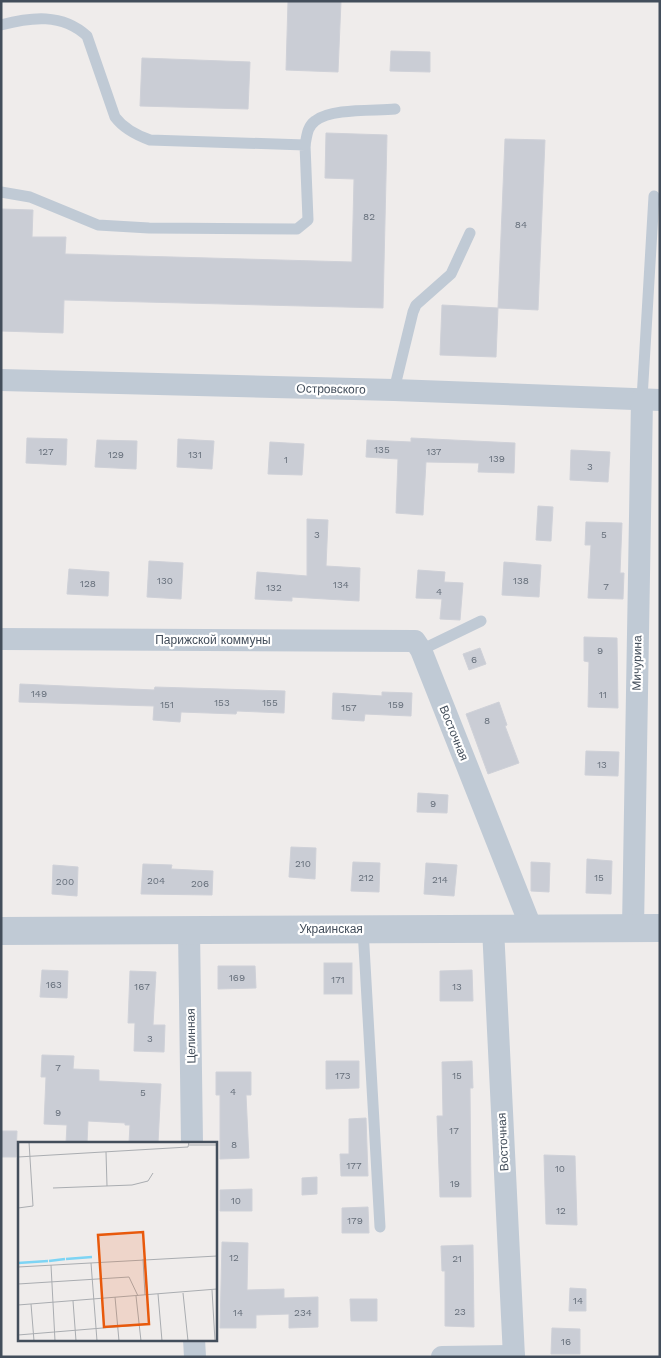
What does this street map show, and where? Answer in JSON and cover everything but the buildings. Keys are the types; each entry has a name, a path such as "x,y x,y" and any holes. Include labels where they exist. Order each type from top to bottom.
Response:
{"street":[{"name":"Островского","path":"1,380 394,390 651,400"},
{"name":"Мичурина","path":"633,928 651,400"},
{"name":"Парижской коммуны","path":"1,639 415,641 421,650"},
{"name":"Восточная","path":"421,650 531,927"},
{"name":"Украинская","path":"1,931 531,927 660,928"},
{"name":"Восточная","path":"493,928 514,1356"},
{"name":"Целинная","path":"189,930 192,1142"},
{"path":"194,1340 195,1357"},
{"path":"442,1357 514,1356"}],"lane":[{"path":"1,25 49,18 78,27 87,36 115,117 120,124 139,136 150,140 305,145"},
{"path":"1,192 30,197 98,225 149,228 297,229 308,220 305,145 308,130 314,122 326,114 395,109"},
{"path":"651,400 654,196"},
{"path":"394,390 416,305 451,274 470,233"},
{"path":"421,650 480,620"},
{"path":"364,929 380,1227"}]}
